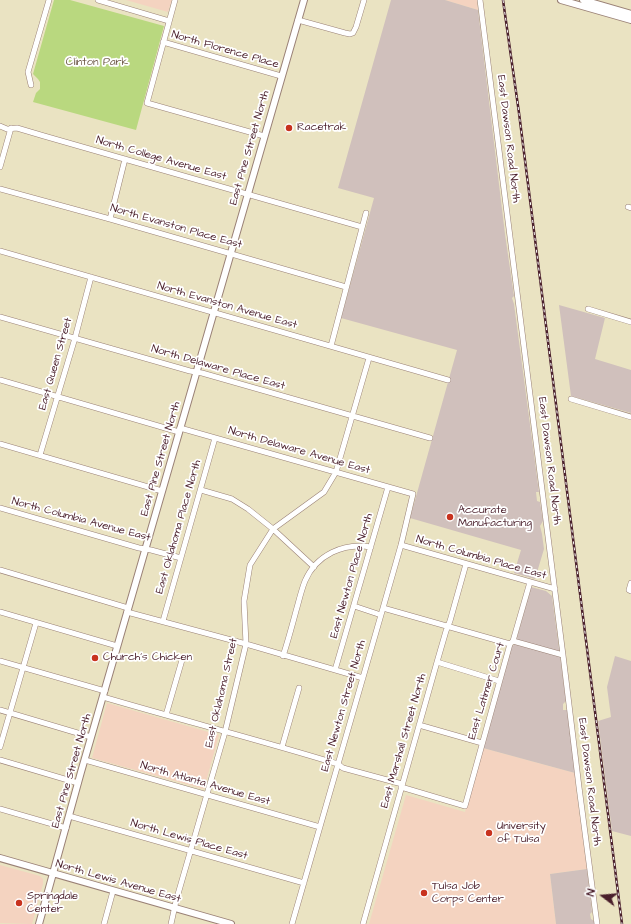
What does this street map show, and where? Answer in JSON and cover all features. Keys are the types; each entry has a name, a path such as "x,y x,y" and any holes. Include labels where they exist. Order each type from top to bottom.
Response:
{"main road":[{"name":"East Pine Street North","path":"39,924 117,646 304,0"},
{"path":"561,0 622,14 631,14"},
{"path":"583,0 622,14 631,20"},
{"name":"North Lewis Avenue East","path":"0,858 231,924"}],"street":[{"path":"31,85 28,72 49,0"},
{"path":"98,0 169,21"},
{"path":"175,0 147,103 264,136"},
{"path":"298,20 345,34 350,34 353,33 356,27 364,0"},
{"name":"East Dawson Road North","path":"480,0 579,787 598,924"},
{"name":"North Florence Place","path":"164,42 281,76"},
{"name":"North College Avenue East","path":"0,126 7,129 17,128 362,227"},
{"path":"0,167 11,128"},
{"path":"110,219 125,159"},
{"name":"North Evanston Place East","path":"0,189 346,287"},
{"path":"330,346 366,213"},
{"name":"North Evanston Avenue East","path":"0,251 448,380"},
{"name":"East Queen Street","path":"40,455 75,338 91,278"},
{"path":"588,310 631,322"},
{"name":"North Delaware Place East","path":"0,317 430,438"},
{"name":"East Oklahoma Street","path":"171,924 225,732 246,644 244,601 250,565 273,529 324,492 336,472 369,358"},
{"name":"North Delaware Avenue East","path":"0,380 180,430 215,438 413,494"},
{"path":"571,399 631,416"},
{"name":"East Oklahoma Place North","path":"162,621 215,438"},
{"path":"0,444 162,491"},
{"name":"East Newton Place North","path":"335,670 388,487"},
{"path":"200,490 224,496 239,503 273,529 314,567"},
{"name":"East Newton Street North","path":"292,924 401,545 413,494"},
{"name":"North Columbia Avenue East","path":"0,508 139,548 181,558"},
{"path":"283,656 305,581 314,567 331,552 343,547 361,545 371,546"},
{"name":"North Columbia Place East","path":"401,545 555,589"},
{"name":"East Marshall Street North","path":"363,924 466,564"},
{"path":"0,570 162,621 363,678"},
{"name":"East Latimer Court","path":"402,786 465,806 499,680 530,582"},
{"path":"630,591 631,583"},
{"path":"354,606 381,614"},
{"path":"383,608 563,655"},
{"path":"0,612 117,646"},
{"path":"0,748 36,623"},
{"path":"166,715 182,660"},
{"path":"0,661 166,715 282,747 402,786"},
{"path":"437,662 499,680"},
{"path":"282,747 299,688"},
{"path":"0,710 91,737"},
{"path":"419,725 482,743"},
{"path":"0,760 78,783"},
{"name":"North Atlanta Avenue East","path":"85,760 320,826"},
{"path":"0,809 66,828"},
{"name":"North Lewis Place East","path":"69,816 304,883"},
{"path":"104,924 113,890"}],"shaded area":[{"path":"126,0 172,0 168,12"},
{"path":"391,0 445,0 478,10 514,296 512,298 539,492 536,492 537,501 540,502 543,521 540,526 544,549 535,579 514,573 521,550 410,518 457,350 341,318 374,198 338,188"},
{"path":"445,0 477,0 478,10"},
{"path":"559,305 605,318 595,359 631,370 631,413 571,396"},
{"path":"531,587 546,591 552,596 566,701 563,704 563,710 567,710 575,773 483,748 512,646 514,645 517,637"},
{"path":"615,656 631,661 631,836 612,831 598,721 611,717 607,687"},
{"path":"107,703 219,735 204,789 92,758"},
{"name":"University of Tulsa","path":"483,748 575,773 587,869 550,874 556,924 369,924 406,795 465,812"},
{"name":"Springdale Center","path":"0,865 40,876 43,879 32,924 0,923"},
{"path":"587,869 592,912 590,914 594,924 556,924 550,874"}],"green space":[{"name":"Clinton Park","path":"54,0 70,0 164,26 136,130 33,102 36,93 40,89 40,82 33,74"}],"railway":[{"path":"503,0 519,113 622,924"}],"place":[{"name":"Racetrak","path":"289,128"},
{"name":"Accurate Manufacturing","path":"450,517"},
{"name":"Church's Chicken","path":"95,658"},
{"name":"University of Tulsa","path":"489,833"},
{"name":"Tulsa Job Corps Center","path":"424,893"},
{"name":"Springdale Center","path":"19,903"}]}
